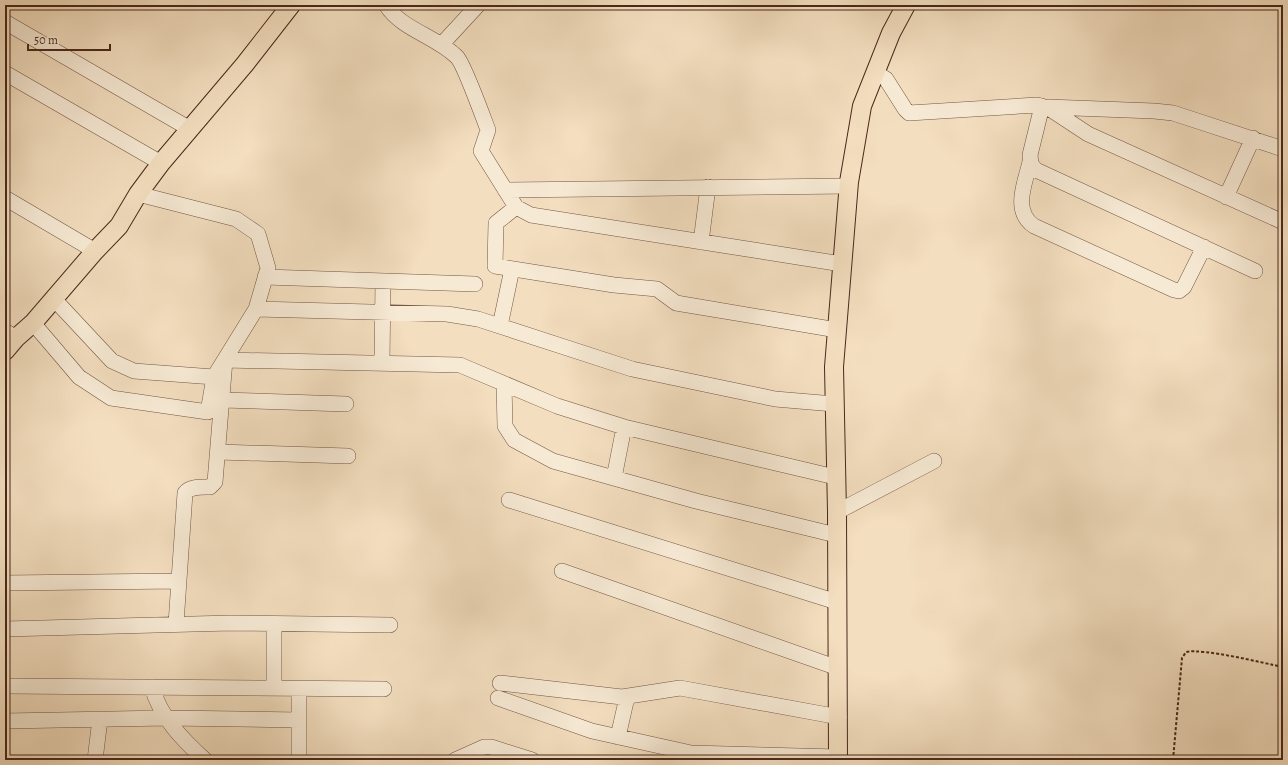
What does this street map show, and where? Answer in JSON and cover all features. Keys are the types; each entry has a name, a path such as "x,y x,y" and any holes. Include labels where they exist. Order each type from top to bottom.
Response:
{"main road":[{"path":"9,340 33,323 95,251 119,226 138,194 161,163 245,64 291,5"},
{"path":"838,759 837,512 834,366 849,186 862,106 891,33 906,5"}],"street":[{"path":"442,44 478,5"},
{"path":"388,6 398,19 442,44 459,58 488,130 481,151 516,207 531,215 842,264"},
{"path":"5,22 190,129"},
{"path":"875,72 885,78 905,109 910,113 1044,106 1163,112 1183,116 1283,149"},
{"path":"5,73 161,163"},
{"path":"1044,106 1030,155 1030,162 1021,203 1024,217 1034,226 1179,291 1184,287 1204,247"},
{"path":"1044,106 1088,134 1283,222"},
{"path":"1226,197 1253,138"},
{"path":"1030,162 1033,167 1040,172 1255,271"},
{"path":"505,190 849,186"},
{"path":"701,242 708,187"},
{"path":"33,323 79,377 111,398 208,412 214,377 256,309 268,268 258,234 236,219 138,194"},
{"path":"5,198 95,251"},
{"path":"516,207 496,222 495,266 614,285 656,289 676,303 837,330"},
{"path":"500,326 512,269"},
{"path":"265,277 475,284"},
{"path":"382,363 383,281"},
{"path":"54,299 112,361 134,371 214,377"},
{"path":"256,309 447,314 478,319 632,369 775,398 834,404"},
{"path":"225,360 460,365 557,406 624,427 836,477"},
{"path":"176,624 185,493 188,489 213,486 217,475 225,360"},
{"path":"504,384 505,426 514,440 553,461 696,501 836,535"},
{"path":"222,400 346,404"},
{"path":"614,478 624,427"},
{"path":"219,452 348,456"},
{"path":"837,512 934,461"},
{"path":"509,500 837,602"},
{"path":"562,571 838,668"},
{"path":"5,583 179,581"},
{"path":"5,629 176,624 390,625"},
{"path":"274,624 274,688"},
{"path":"5,686 384,689"},
{"path":"152,687 155,700 167,718 183,740 205,760"},
{"path":"838,717 680,688 627,697 499,691 592,731 702,754 838,759"},
{"path":"299,689 299,760"},
{"path":"618,737 627,697"},
{"path":"5,721 167,718 299,720"},
{"path":"96,760 100,719"},
{"path":"455,760 484,747 491,747 532,760"}],"path":[{"path":"1173,760 1182,658 1186,652 1199,651 1283,667"}]}
